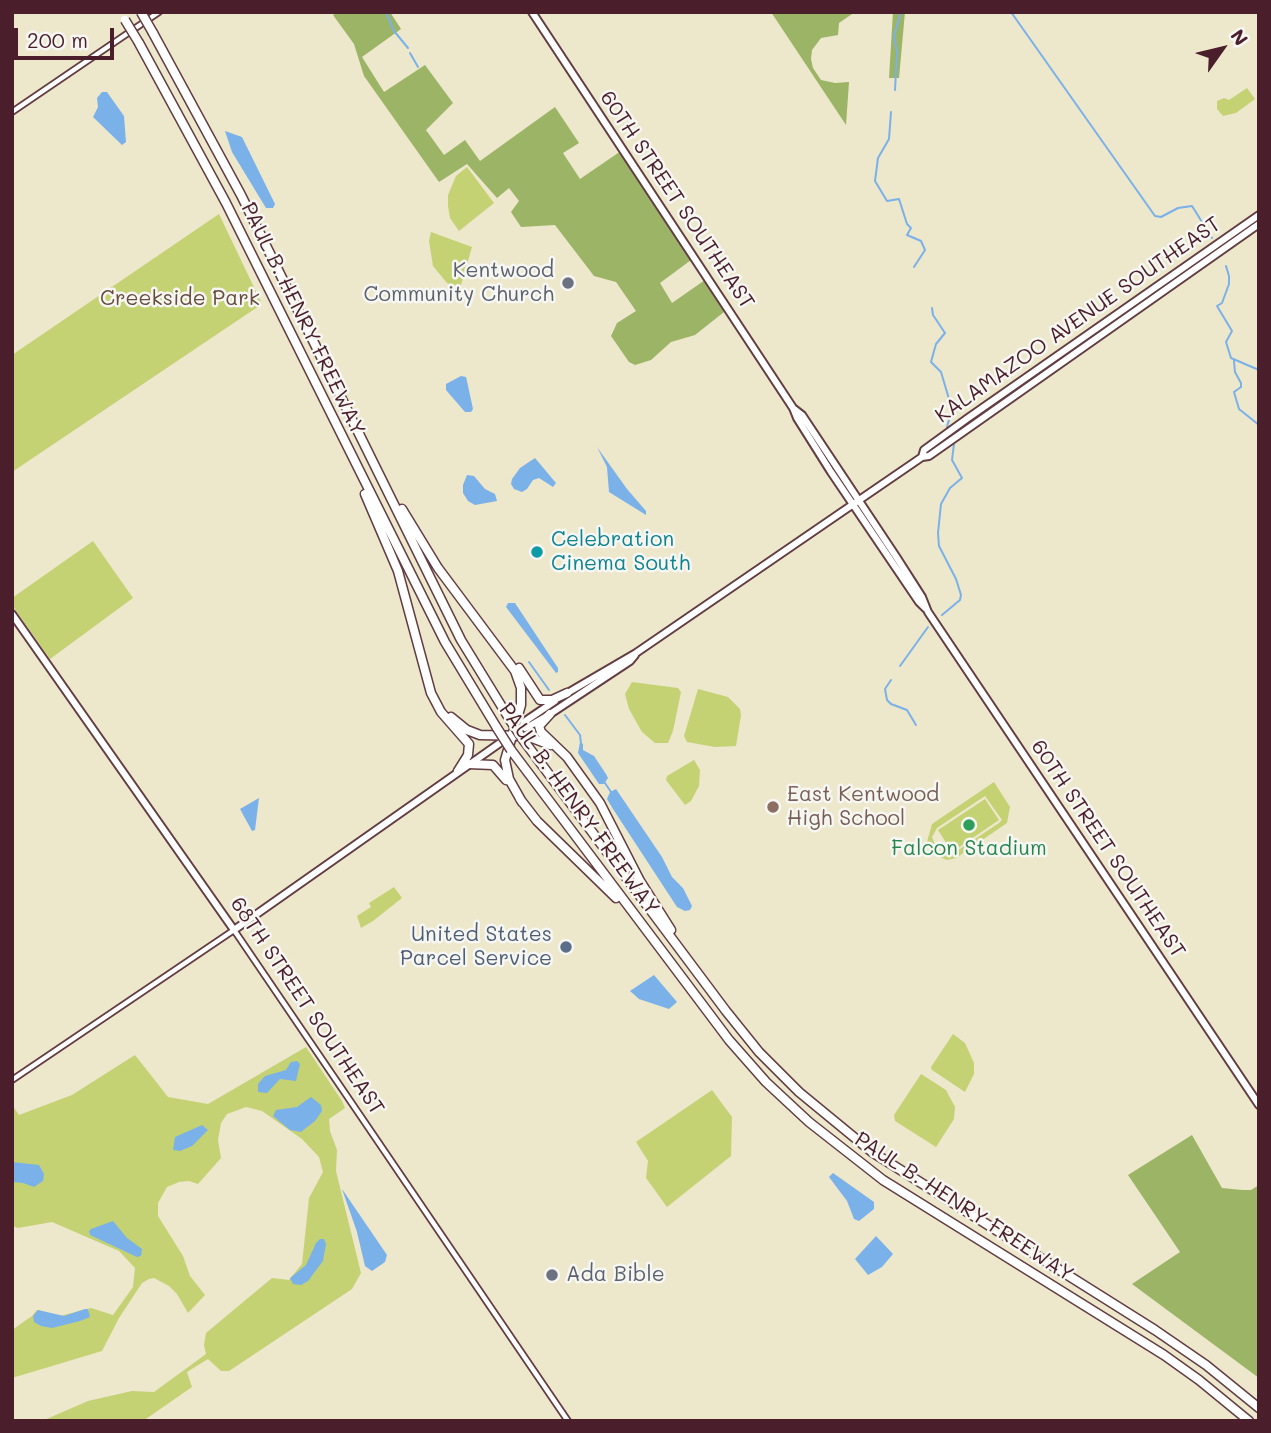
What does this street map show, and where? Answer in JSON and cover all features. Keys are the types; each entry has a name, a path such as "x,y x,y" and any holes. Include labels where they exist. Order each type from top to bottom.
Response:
{"highway":[{"name":"PAUL B. HENRY FREEWAY","path":"141,12 230,174 461,640 524,741 726,1011 785,1079 872,1153 1155,1331 1206,1365 1259,1408"},
{"name":"PAUL B. HENRY FREEWAY","path":"123,16 215,182 444,642 511,750 712,1018 766,1082 808,1122 851,1157 1164,1355 1249,1421"},
{"path":"295,342 391,554 428,685 437,707 469,744 468,755 458,771"},
{"path":"326,365 414,531 442,575 510,662 519,680 520,705 505,755 512,785 522,802"},
{"path":"478,621 510,655 538,698 548,701 567,694"},
{"path":"422,659 436,697 456,722 480,735 527,736 545,742 562,755 579,774"},
{"path":"550,714 540,724 540,729 567,757 600,803 652,902 726,1011"},
{"path":"468,764 496,767 541,825 614,896 712,1018"}],"main road":[{"name":"60TH STREET SOUTHEAST","path":"531,12 793,408 819,453 895,554 922,597 928,612"},
{"name":"KALAMAZOO AVENUE SOUTHEAST","path":"922,457 924,450 1259,215"},
{"name":"KALAMAZOO AVENUE SOUTHEAST","path":"522,728 524,722 636,653 922,457 929,456 1259,224"},
{"path":"1215,255 1214,249 1240,229"},
{"path":"969,427 988,411 987,405"},
{"name":"60TH STREET SOUTHEAST","path":"793,408 802,415 828,455 882,548 928,612 1259,1105"},
{"path":"938,440 939,449"},
{"path":"819,453 828,455"},
{"path":"882,548 891,555 895,554"},
{"name":"68TH STREET SOUTHEAST","path":"12,614 234,930"},
{"name":"KALAMAZOO AVENUE SOUTHEAST","path":"234,930 468,764 522,728 550,714 630,661 636,653"}],"street":[{"path":"12,112 159,12"},
{"name":"KALAMAZOO AVENUE SOUTHEAST","path":"12,1080 234,930"},
{"name":"68TH STREET SOUTHEAST","path":"234,930 568,1421"}],"green space":[{"path":"337,12 390,12 401,29 362,57 384,92 425,65 453,103 426,130 444,155 465,140 480,161 555,107 579,143 563,153 580,179 621,151 691,260 660,283 672,303 705,280 724,312 695,335 671,342 651,360 635,365 629,362 611,336 617,323 636,311 616,282 594,276 555,225 521,227 511,212 519,201 509,188 497,198 467,164 439,182 364,76 354,44 333,15"},
{"path":"771,12 855,12 839,23 838,35 821,38 812,50 811,59 821,80 849,82 846,125"},
{"path":"893,12 905,12 899,78 889,78"},
{"path":"1247,88 1255,99 1236,113 1223,116 1217,109 1217,101 1224,98 1229,100"},
{"path":"467,167 494,203 459,231 450,218 448,195 456,176"},
{"name":"Creekside Park","path":"219,214 262,304 12,472 12,355"},
{"path":"431,232 472,247 461,285 458,287 447,283 433,266 429,241"},
{"path":"93,541 133,598 50,659 12,605 12,598"},
{"path":"632,682 678,688 681,692 668,743 655,743 642,732 629,709 625,694"},
{"path":"698,689 728,697 740,709 736,746 715,747 687,742 684,736"},
{"path":"694,760 700,770 699,786 691,801 685,805 666,780 667,776"},
{"path":"994,782 1010,807 1007,823 956,858 947,860 935,855 927,842 932,824","holes":["985,796 1002,820 954,853 946,854 937,850 932,837 937,828"]},
{"name":"Falcon Stadium","path":"985,799 999,820 952,852 938,830"},
{"path":"394,887 402,898 361,928 357,916 371,907 369,903"},
{"path":"953,1034 965,1043 974,1063 974,1074 965,1092 931,1067"},
{"path":"306,1047 345,1108 329,1119 337,1150 336,1171 361,1273 352,1289 229,1371 221,1371 208,1359 187,1372 192,1387 143,1421 42,1421 88,1401 132,1391 154,1392 206,1354 206,1333 272,1278 289,1280 302,1264 309,1198 323,1172 319,1157 302,1139 262,1111 246,1107 227,1114 221,1123 218,1140 221,1158 198,1184 189,1181 167,1187 158,1203 158,1216 183,1256 190,1276 205,1295 188,1313 169,1286 154,1278 149,1279 142,1283 119,1318 102,1351 12,1378 12,1330 37,1310 60,1316 91,1308 113,1315 133,1287 135,1268 119,1251 52,1222 18,1228 12,1226 12,1105 19,1115 72,1095 135,1055 168,1097 208,1104"},
{"path":"921,1074 946,1090 955,1107 954,1119 936,1147 895,1121 894,1115"},
{"path":"712,1090 732,1117 731,1156 667,1207 646,1178 648,1161 636,1142"},
{"path":"1192,1135 1222,1188 1251,1190 1259,1185 1259,1378 1132,1284 1180,1252 1128,1175"}],"water":[{"path":"102,92 107,92 124,116 126,142 122,145 93,117 98,107 97,98"},
{"path":"225,131 242,137 275,204 273,208 266,208 232,152"},
{"path":"461,376 466,377 473,409 471,412 465,412 446,390 446,384"},
{"path":"597,447 646,511 646,515 609,492 607,467"},
{"path":"535,458 556,483 553,487 539,478 533,480 522,492 514,489 512,479 520,468"},
{"path":"467,475 474,476 485,489 495,494 497,501 475,505 468,501 463,493"},
{"path":"508,603 515,603 558,668 558,672 556,673 506,607"},
{"path":"580,742 583,744 583,750 594,756 606,774 608,778 604,784 599,784 578,753"},
{"path":"616,789 662,857 672,877 683,888 692,906 690,910 677,907 613,809 607,799 610,792"},
{"path":"259,798 255,830 252,831 240,809"},
{"path":"654,975 677,1002 669,1009 639,999 630,991"},
{"path":"297,1061 300,1064 296,1081 280,1079 267,1093 258,1092 258,1084 265,1076 286,1070 291,1062"},
{"path":"311,1097 321,1105 322,1111 315,1121 301,1132 290,1130 273,1116 276,1110 297,1107"},
{"path":"202,1125 208,1130 192,1146 180,1151 173,1150 175,1137"},
{"path":"12,1162 39,1165 44,1174 43,1181 34,1187 12,1182"},
{"path":"833,1173 874,1202 874,1209 859,1221 854,1219 847,1201 829,1177"},
{"path":"342,1189 387,1255 385,1262 372,1271 365,1266"},
{"path":"113,1221 127,1238 142,1249 141,1256 137,1257 90,1235 91,1229"},
{"path":"876,1236 893,1254 882,1267 868,1275 855,1259"},
{"path":"320,1239 324,1239 326,1244 323,1261 308,1281 301,1285 293,1284 290,1278 306,1265"},
{"path":"88,1309 90,1317 80,1321 52,1328 34,1322 33,1316 38,1310 64,1316"}],"waterway":[{"path":"386,12 394,31 408,48"},
{"path":"895,90 897,52 894,36 901,12"},
{"path":"1011,12 1155,216 1161,217 1178,208 1192,206 1212,238"},
{"path":"410,53 418,67"},
{"path":"891,112 889,139 878,158 875,181 887,201 899,199 907,224 911,228 907,235 921,241 925,250 914,267"},
{"path":"1226,266 1229,284 1222,303 1217,306 1232,331 1226,342 1231,358 1259,370"},
{"path":"932,308 933,315 945,333 936,344 931,362 941,372 952,409 947,427"},
{"path":"1234,361 1235,372 1241,383 1241,387 1234,392 1239,409 1259,425"},
{"path":"942,615 960,600 961,595 939,546 938,533 941,504 950,488 962,478 952,460 954,444"},
{"path":"900,666 928,627"},
{"path":"529,662 549,690"},
{"path":"891,680 885,689 887,700 907,710 916,725"},
{"path":"565,715 580,735 581,743"},
{"path":"605,783 611,792"}],"place":[{"name":"Kentwood Community Church","path":"568,283"},
{"name":"Celebration Cinema South","path":"537,552"},
{"name":"East Kentwood High School","path":"773,807"},
{"name":"Falcon Stadium","path":"969,825"},
{"name":"United States Parcel Service","path":"566,947"},
{"name":"Ada Bible","path":"552,1275"}]}
